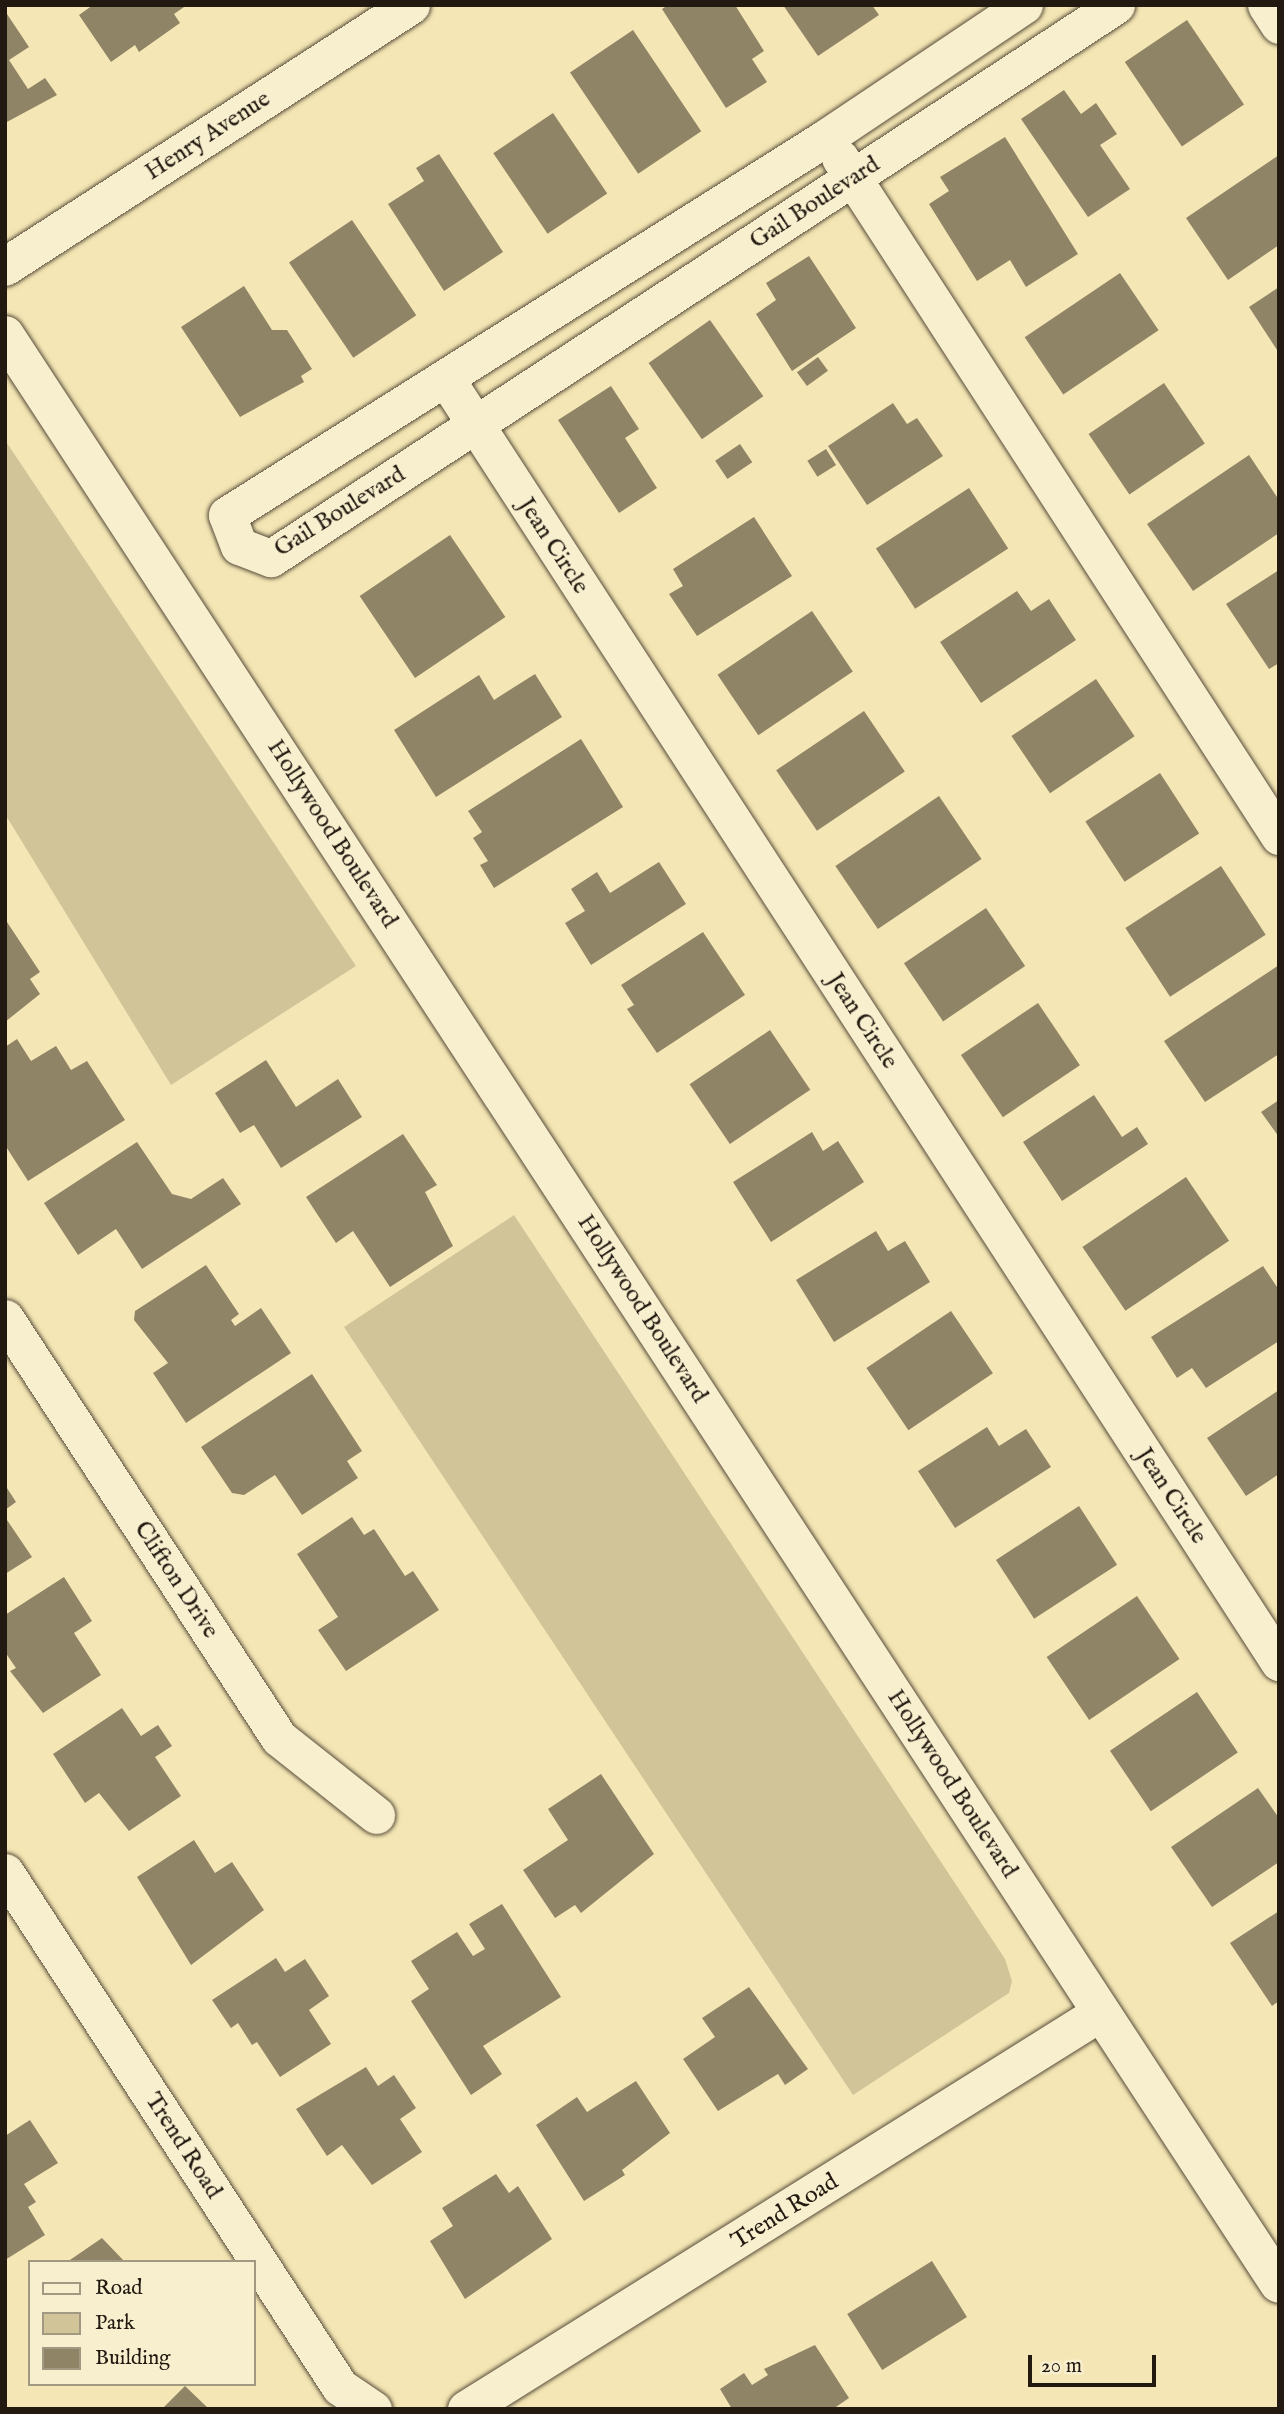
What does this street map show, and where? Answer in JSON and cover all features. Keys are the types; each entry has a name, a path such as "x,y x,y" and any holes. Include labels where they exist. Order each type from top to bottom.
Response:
{"street":[{"name":"Henry Avenue","path":"5,267 411,5"},
{"name":"Gail Boulevard","path":"1024,5 827,137 227,515 239,546 271,558 1116,5"},
{"path":"1266,5 1279,25"},
{"path":"827,137 1279,836"},
{"name":"Hollywood Boulevard","path":"5,335 1279,2284"},
{"name":"Jean Circle","path":"446,379 1279,1662"},
{"name":"Clifton Drive","path":"5,1318 279,1738 376,1815"},
{"name":"Trend Road","path":"5,1872 340,2387 373,2409"},
{"name":"Trend Road","path":"466,2409 1101,2012"}],"green space":[{"path":"5,440 356,966 171,1085 5,814"},
{"path":"514,1215 1005,1959 1012,1981 1009,1993 853,2095 344,1327"}],"building":[{"path":"93,5 187,5 174,14 180,23 139,52 135,45 111,62 79,15"},
{"path":"668,5 735,5 764,51 752,59 767,82 726,108 662,9"},
{"path":"783,5 872,5 879,15 818,56"},
{"path":"5,11 29,47 9,60 28,89 45,78 57,95 5,123"},
{"path":"1187,20 1244,105 1182,147 1125,62"},
{"path":"633,30 701,131 638,174 570,72"},
{"path":"1064,90 1081,114 1096,103 1117,134 1100,145 1130,189 1088,217 1021,119"},
{"path":"553,113 607,193 548,234 493,153"},
{"path":"1005,137 1078,254 1026,287 1010,260 977,281 929,204 949,191 940,177"},
{"path":"439,154 503,252 444,291 388,204 424,181 416,168"},
{"path":"1279,155 1279,245 1228,280 1186,218"},
{"path":"352,220 416,315 353,358 289,262"},
{"path":"809,256 856,328 792,371 756,314 776,300 766,283"},
{"path":"1120,273 1159,330 1063,395 1025,337"},
{"path":"244,286 272,330 287,330 312,369 301,376 304,382 240,417 181,327"},
{"path":"1279,287 1279,353 1249,307"},
{"path":"710,320 763,396 702,439 649,363"},
{"path":"818,357 828,371 807,386 797,372"},
{"path":"1164,383 1205,444 1129,494 1089,434"},
{"path":"611,386 639,429 625,438 657,488 619,513 558,420"},
{"path":"893,403 907,424 917,418 943,456 867,505 828,446"},
{"path":"740,444 752,462 727,479 715,461"},
{"path":"826,449 836,465 817,477 807,461"},
{"path":"1249,455 1279,500 1279,533 1193,591 1147,524"},
{"path":"969,488 1008,548 915,609 876,548"},
{"path":"754,517 792,576 697,636 669,594 683,586 673,569"},
{"path":"450,535 505,617 415,678 360,596"},
{"path":"1279,570 1279,663 1269,669 1226,604"},
{"path":"1017,591 1031,611 1049,599 1076,640 981,703 940,642"},
{"path":"812,611 853,672 758,735 717,675"},
{"path":"535,674 562,717 436,797 394,730 479,675 494,700"},
{"path":"1096,679 1135,736 1050,793 1011,736"},
{"path":"864,711 905,772 817,831 776,770"},
{"path":"581,739 623,807 494,888 480,865 488,861 473,838 482,832 468,811"},
{"path":"1160,773 1199,833 1125,882 1085,821"},
{"path":"939,796 981,859 878,929 835,866"},
{"path":"659,862 686,904 591,965 565,923 585,911 571,889 597,872 610,893"},
{"path":"1221,866 1266,935 1170,997 1125,928"},
{"path":"986,908 1025,966 943,1021 904,963"},
{"path":"5,919 40,972 30,979 40,994 5,1022"},
{"path":"703,932 745,995 657,1053 627,1009 634,1005 621,985"},
{"path":"1279,965 1279,1054 1205,1102 1164,1041"},
{"path":"1038,1003 1080,1065 1003,1117 961,1055"},
{"path":"770,1030 810,1090 730,1144 690,1084"},
{"path":"17,1039 31,1061 56,1046 71,1070 87,1061 125,1120 28,1181 5,1145 5,1047"},
{"path":"266,1060 296,1107 338,1079 362,1117 281,1168 254,1125 240,1133 215,1093"},
{"path":"1094,1095 1122,1137 1137,1127 1148,1144 1062,1201 1023,1142"},
{"path":"1279,1100 1279,1137 1261,1112"},
{"path":"812,1132 823,1151 838,1141 864,1182 771,1242 733,1182"},
{"path":"403,1134 437,1185 425,1192 453,1246 390,1287 353,1231 336,1243 306,1197"},
{"path":"137,1142 172,1194 191,1199 223,1178 241,1204 142,1269 116,1229 78,1255 44,1203"},
{"path":"1186,1177 1229,1241 1125,1311 1082,1247"},
{"path":"876,1231 888,1251 905,1241 930,1282 834,1342 796,1280"},
{"path":"206,1265 239,1314 231,1320 235,1326 261,1308 291,1353 186,1423 153,1373 168,1363 134,1320 135,1311"},
{"path":"1263,1266 1279,1290 1279,1341 1206,1388 1192,1368 1177,1378 1151,1337"},
{"path":"951,1311 993,1373 908,1430 866,1368"},
{"path":"312,1374 362,1451 347,1461 358,1478 302,1515 275,1475 244,1495 232,1493 201,1447"},
{"path":"1279,1390 1279,1474 1246,1496 1207,1438"},
{"path":"987,1427 999,1446 1026,1429 1051,1467 955,1528 918,1471"},
{"path":"5,1485 16,1502 5,1510"},
{"path":"1079,1506 1117,1565 1034,1619 996,1560"},
{"path":"5,1517 32,1557 5,1574"},
{"path":"352,1517 364,1535 374,1529 405,1576 413,1571 439,1610 346,1671 318,1630 338,1617 297,1554"},
{"path":"64,1577 92,1621 74,1633 101,1675 43,1713 10,1671 16,1668 5,1652 5,1615"},
{"path":"1137,1596 1179,1659 1089,1720 1047,1657"},
{"path":"1197,1692 1238,1753 1151,1811 1110,1751"},
{"path":"122,1708 141,1736 158,1725 172,1746 155,1757 181,1796 129,1831 99,1793 85,1803 53,1754"},
{"path":"601,1774 654,1854 581,1913 575,1905 555,1918 523,1870 568,1840 548,1809"},
{"path":"1258,1788 1279,1818 1279,1862 1212,1907 1171,1847"},
{"path":"194,1840 215,1873 232,1862 264,1910 191,1965 137,1877"},
{"path":"502,1904 561,1997 483,2046 502,2074 471,2095 411,2001 429,1989 411,1961 457,1932 473,1956 485,1949 469,1924"},
{"path":"1279,1911 1279,2001 1272,2006 1230,1943"},
{"path":"276,1958 285,1972 305,1959 329,1996 309,2010 331,2044 280,2077 257,2042 252,2045 238,2023 231,2028 212,2000"},
{"path":"749,1987 808,2069 785,2085 778,2074 718,2111 683,2059 715,2037 702,2018"},
{"path":"366,2067 378,2086 394,2075 416,2108 400,2119 422,2152 372,2185 342,2145 327,2156 296,2109"},
{"path":"636,2081 670,2133 622,2170 625,2175 584,2201 536,2125 577,2097 587,2112"},
{"path":"30,2120 58,2163 24,2184 36,2202 28,2207 45,2235 5,2260 5,2136"},
{"path":"496,2174 509,2193 518,2186 552,2239 465,2299 430,2241 453,2226 442,2208"},
{"path":"102,2238 123,2260 70,2260"},
{"path":"932,2261 967,2317 882,2370 847,2314"},
{"path":"815,2345 849,2398 833,2409 732,2409 720,2389 744,2373 752,2385 768,2375 764,2369"},
{"path":"185,2386 209,2409 162,2409"}]}
